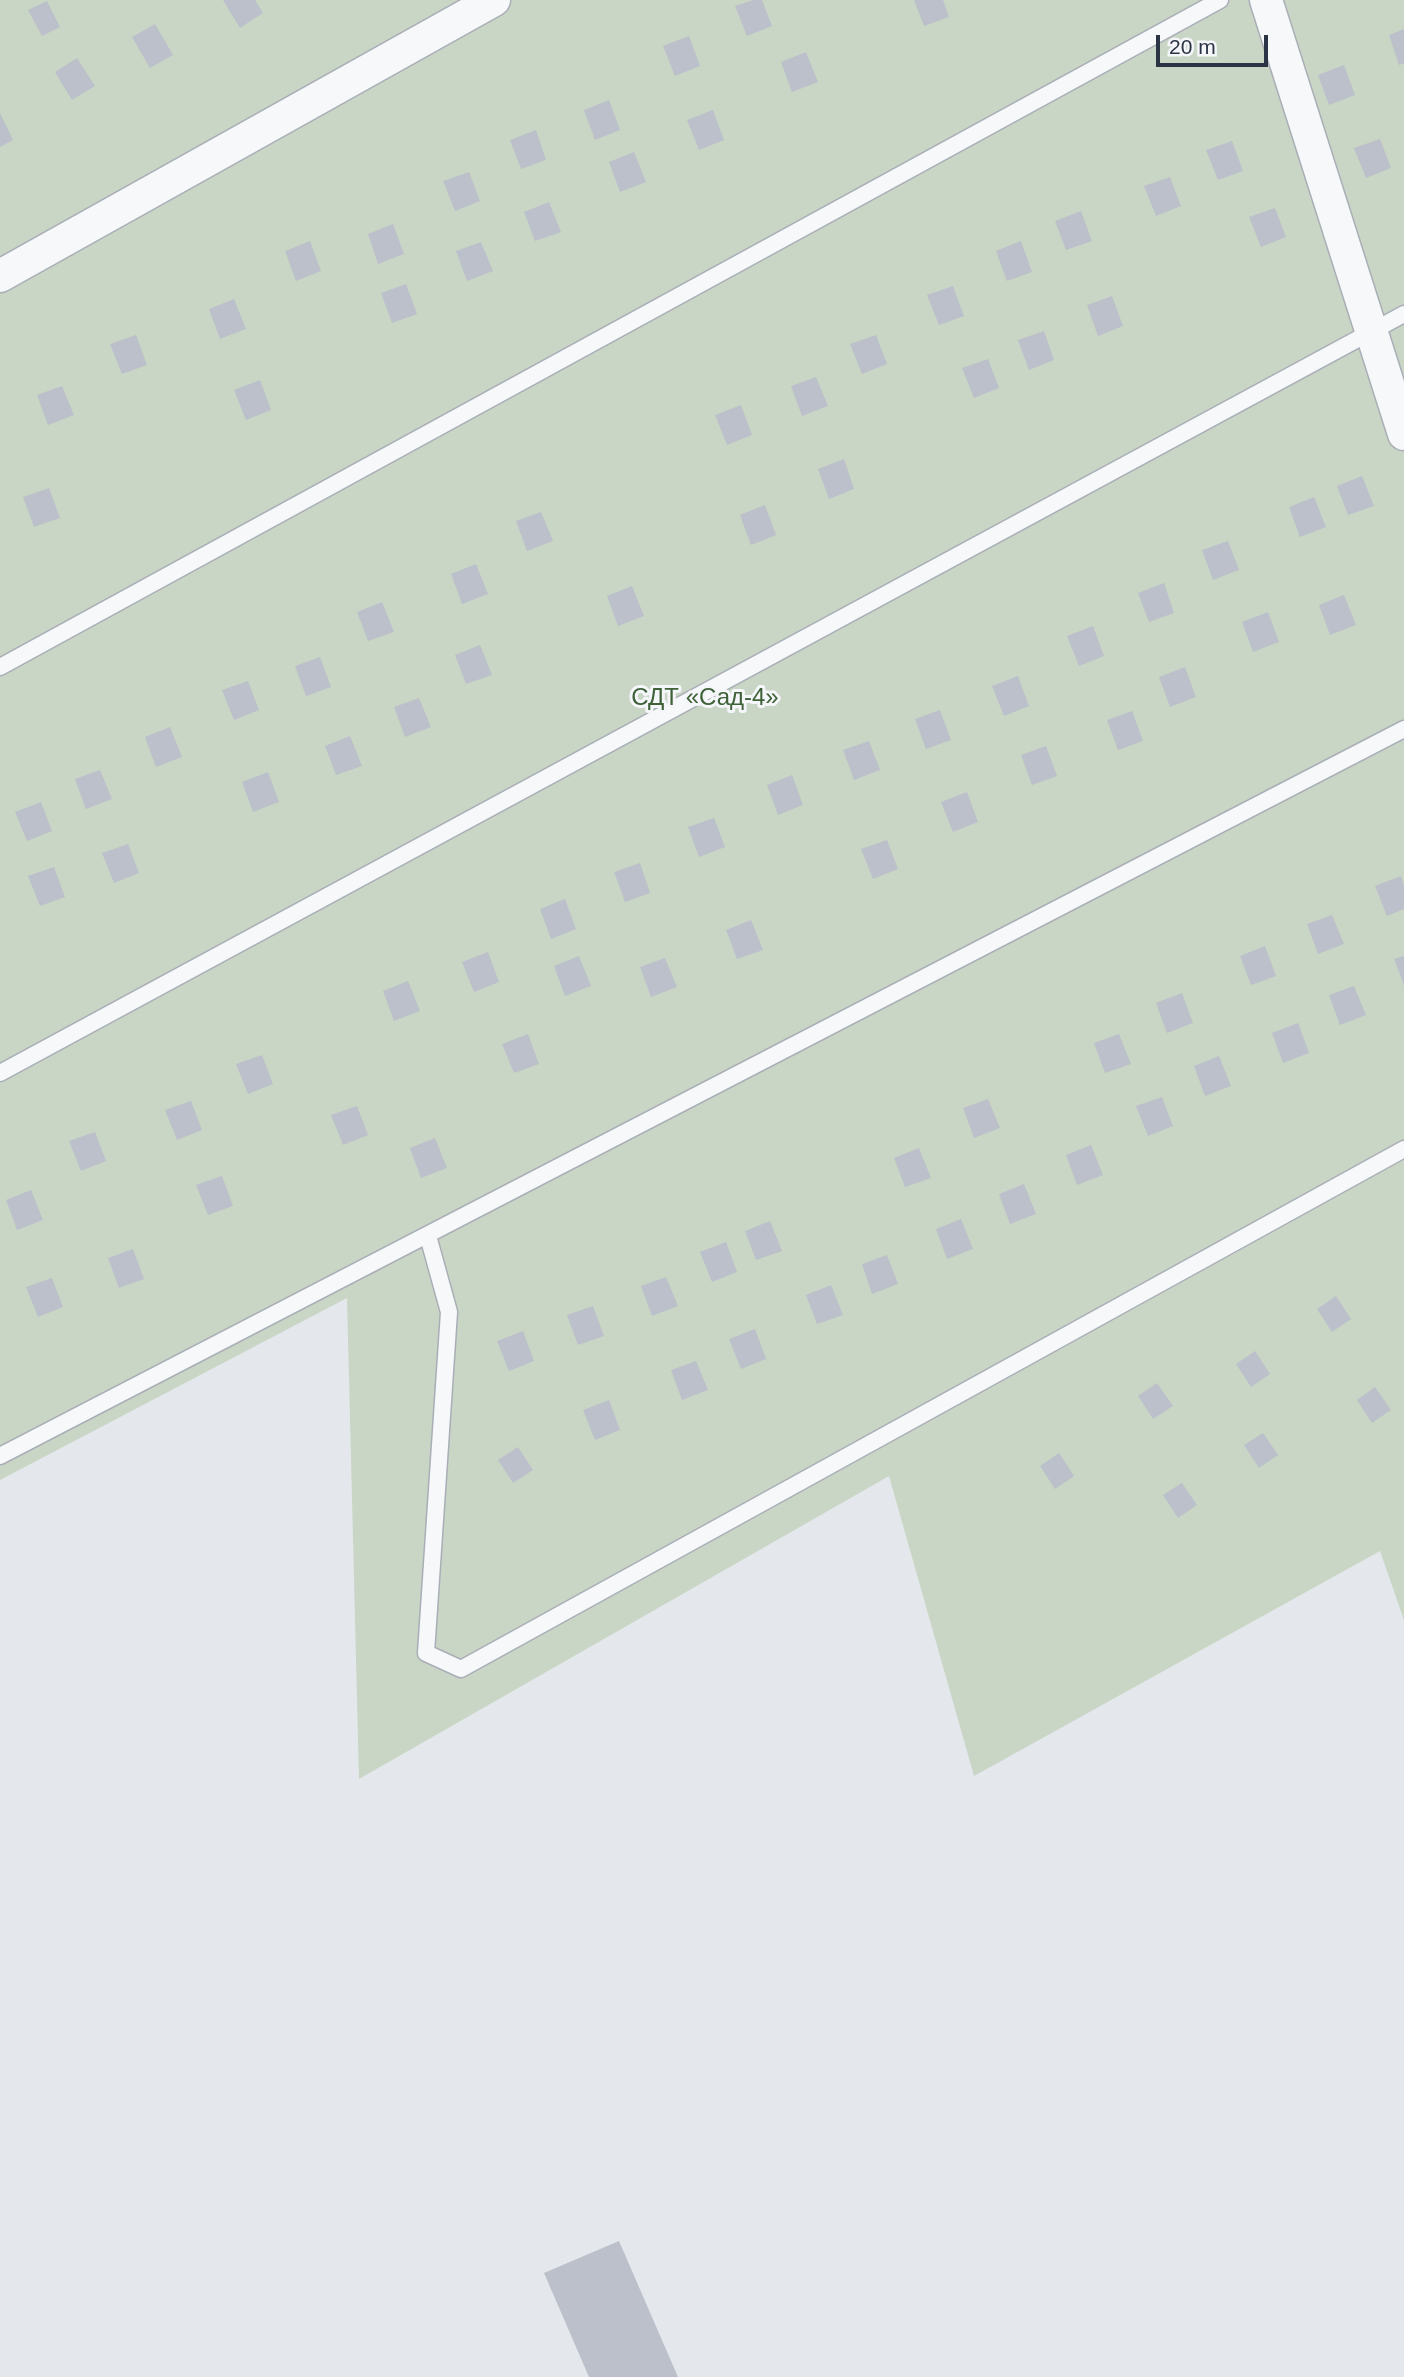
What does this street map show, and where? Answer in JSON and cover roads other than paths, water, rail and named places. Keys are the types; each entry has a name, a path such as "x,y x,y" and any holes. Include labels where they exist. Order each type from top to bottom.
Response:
{"street":[{"path":"0,276 495,0"},
{"path":"1266,0 1404,434"}],"lane":[{"path":"0,667 1220,0"},
{"path":"0,1073 1404,314"},
{"path":"0,1456 1404,729"},
{"path":"428,1236 449,1312 426,1653 461,1670 1404,1149"}],"park label":[{"name":"СДТ «Сад-4»","path":"705,698"}]}
